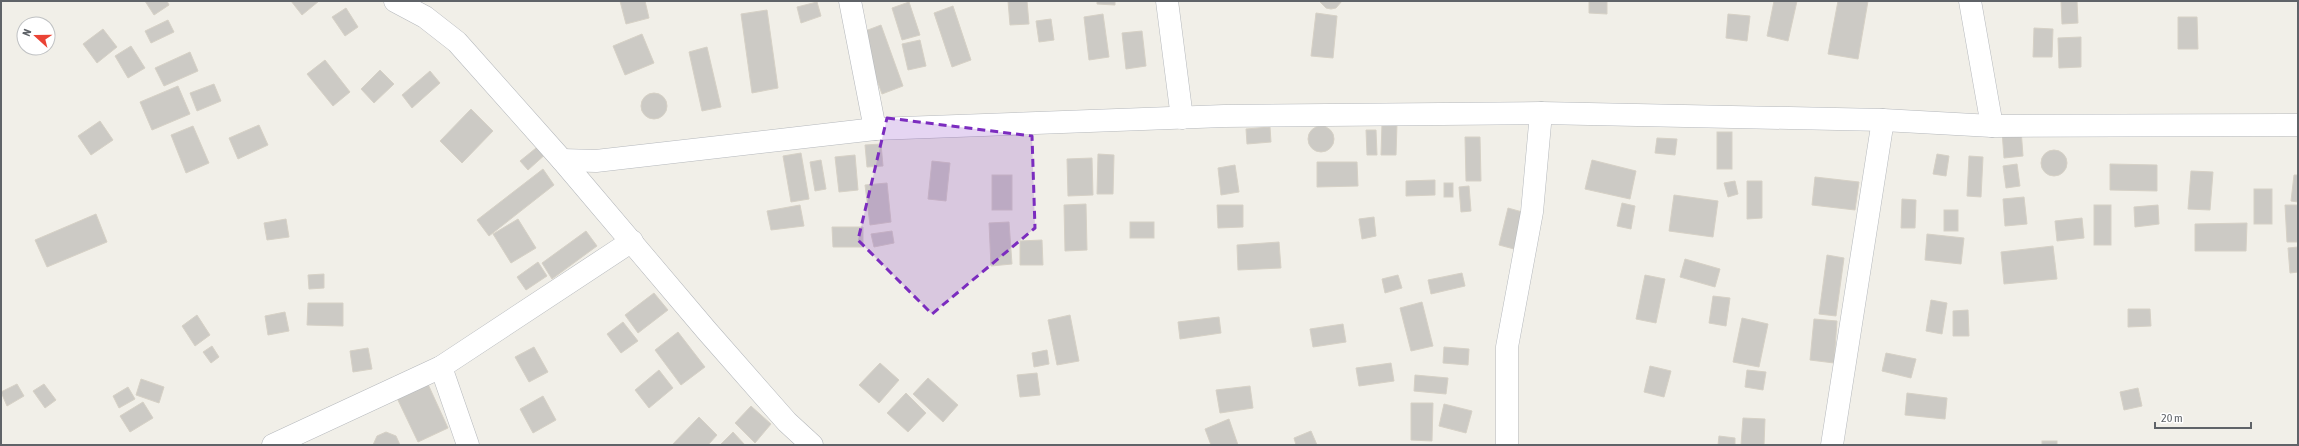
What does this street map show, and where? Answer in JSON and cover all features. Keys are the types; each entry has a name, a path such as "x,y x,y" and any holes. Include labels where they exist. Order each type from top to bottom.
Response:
{"street":[{"path":"395,1 425,16 457,42 562,160 707,331 787,422 812,445"},
{"path":"850,1 875,129"},
{"path":"1167,1 1182,118"},
{"path":"1970,1 1992,126"},
{"path":"562,160 596,161 875,129 1182,118 1541,113 1883,120 1992,126 2298,125"},
{"path":"1507,445 1506,347 1532,212 1541,113"},
{"path":"1832,445 1883,120"},
{"path":"273,445 441,367 632,241"},
{"path":"441,367 468,445"}],"highlighted area":[{"path":"887,118 1032,136 1035,228 932,314 858,240"}],"building":[{"path":"145,1 167,1 169,5 154,15"},
{"path":"291,1 319,1 302,15"},
{"path":"620,1 645,1 649,18 626,24"},
{"path":"1008,1 1027,1 1029,24 1010,25"},
{"path":"1097,1 1115,1 1115,5 1097,4"},
{"path":"1319,1 1342,1 1336,8 1331,9 1326,8"},
{"path":"1589,1 1607,1 1607,14 1589,13"},
{"path":"1774,1 1797,1 1788,41 1767,36"},
{"path":"1838,1 1868,1 1858,59 1828,54"},
{"path":"2061,1 2077,1 2078,23 2062,24"},
{"path":"817,2 821,16 801,23 797,7"},
{"path":"909,2 920,35 902,40 892,8"},
{"path":"953,6 971,60 952,67 934,13"},
{"path":"346,8 358,27 345,36 332,17"},
{"path":"767,10 778,88 752,93 741,14"},
{"path":"1316,13 1337,16 1333,58 1311,56"},
{"path":"1103,14 1109,57 1089,60 1084,17"},
{"path":"1728,14 1750,16 1747,41 1726,38"},
{"path":"2178,17 2197,17 2198,49 2178,49"},
{"path":"1051,19 1054,40 1039,42 1036,21"},
{"path":"168,20 174,32 151,43 145,31"},
{"path":"881,25 903,86 882,94 860,33"},
{"path":"2034,28 2053,29 2052,57 2033,57"},
{"path":"103,29 117,47 97,63 83,44"},
{"path":"1142,31 1146,66 1126,69 1122,33"},
{"path":"642,34 654,63 625,75 613,46"},
{"path":"2081,37 2081,67 2059,68 2058,38"},
{"path":"920,40 926,66 908,70 902,44"},
{"path":"131,46 145,68 128,78 115,56"},
{"path":"707,47 721,107 702,111 689,52"},
{"path":"190,52 198,71 164,86 155,68"},
{"path":"325,60 350,92 333,106 307,74"},
{"path":"380,70 394,84 374,103 361,89"},
{"path":"430,71 440,83 412,108 402,95"},
{"path":"214,84 221,101 197,111 190,93"},
{"path":"178,86 190,114 152,130 140,102"},
{"path":"654,93 663,97 667,106 663,115 654,119 645,115 641,106 645,97"},
{"path":"471,109 493,131 462,163 440,141"},
{"path":"100,121 113,140 91,155 78,136"},
{"path":"1382,123 1397,123 1396,155 1381,155"},
{"path":"259,125 268,145 238,159 229,138"},
{"path":"193,126 209,163 186,173 171,135"},
{"path":"1321,126 1330,130 1334,139 1330,148 1321,152 1312,148 1308,139 1312,130"},
{"path":"1270,127 1271,142 1247,144 1246,129"},
{"path":"2021,129 2023,156 2004,158 2002,131"},
{"path":"1366,130 1376,130 1377,155 1367,155"},
{"path":"1717,132 1732,132 1732,169 1717,169"},
{"path":"1465,137 1480,137 1481,181 1466,181"},
{"path":"1657,138 1677,139 1675,155 1655,153"},
{"path":"541,144 548,152 528,170 520,161"},
{"path":"881,144 883,166 867,167 865,145"},
{"path":"2054,150 2063,154 2067,163 2063,172 2054,176 2045,172 2041,163 2045,154"},
{"path":"801,153 809,199 791,202 783,156"},
{"path":"1098,154 1114,155 1113,194 1097,194"},
{"path":"1937,154 1949,156 1946,176 1933,174"},
{"path":"855,155 858,190 839,192 835,157"},
{"path":"1969,156 1983,157 1981,197 1967,196"},
{"path":"1092,158 1093,195 1068,196 1067,159"},
{"path":"821,160 826,189 815,191 810,162"},
{"path":"1592,160 1636,171 1630,199 1585,189"},
{"path":"932,161 950,163 946,201 928,199"},
{"path":"1317,162 1357,162 1358,186 1317,187"},
{"path":"2017,164 2020,186 2006,188 2003,166"},
{"path":"2110,164 2157,165 2157,191 2110,190"},
{"path":"1235,165 1239,192 1221,195 1218,168"},
{"path":"543,169 554,185 489,236 477,220"},
{"path":"2191,171 2213,172 2210,210 2188,209"},
{"path":"992,175 1012,175 1012,210 992,210"},
{"path":"2294,175 2298,175 2298,202 2291,201"},
{"path":"1815,177 1859,182 1855,210 1812,205"},
{"path":"1435,180 1435,195 1406,196 1406,181"},
{"path":"1735,181 1738,194 1728,197 1724,183"},
{"path":"1747,181 1762,181 1762,218 1747,219"},
{"path":"887,183 891,222 870,225 865,185"},
{"path":"1444,183 1453,183 1453,197 1444,197"},
{"path":"1469,186 1471,211 1461,212 1459,187"},
{"path":"2254,189 2272,189 2272,224 2254,224"},
{"path":"1674,195 1718,201 1713,237 1669,231"},
{"path":"2024,197 2027,224 2005,226 2003,199"},
{"path":"1902,199 1916,200 1915,228 1901,228"},
{"path":"1622,203 1635,206 1631,229 1617,226"},
{"path":"1086,204 1087,250 1065,251 1064,205"},
{"path":"800,205 804,226 771,230 767,211"},
{"path":"1217,205 1243,205 1243,227 1218,228"},
{"path":"2094,205 2111,205 2111,245 2094,245"},
{"path":"2158,205 2159,224 2135,227 2134,207"},
{"path":"2285,205 2298,205 2298,242 2287,242"},
{"path":"1508,208 1526,213 1518,250 1499,245"},
{"path":"1944,210 1958,210 1958,231 1944,231"},
{"path":"96,214 107,242 47,267 35,240"},
{"path":"1374,217 1376,236 1362,239 1359,219"},
{"path":"2082,218 2084,238 2057,241 2055,221"},
{"path":"286,219 289,237 267,240 264,223"},
{"path":"518,219 536,248 511,263 493,234"},
{"path":"1009,222 1012,264 991,266 989,223"},
{"path":"1130,222 1154,222 1154,238 1130,238"},
{"path":"2247,223 2246,251 2195,251 2195,224"},
{"path":"832,227 863,227 863,247 833,247"},
{"path":"586,231 597,246 552,279 542,263"},
{"path":"892,231 894,243 874,247 871,234"},
{"path":"1927,234 1964,238 1961,264 1925,260"},
{"path":"1042,240 1043,265 1020,265 1020,241"},
{"path":"1279,242 1281,268 1238,270 1237,245"},
{"path":"2053,246 2057,279 2004,284 2001,252"},
{"path":"2298,247 2298,272 2290,273 2288,248"},
{"path":"1827,255 1844,258 1836,316 1819,314"},
{"path":"1685,259 1720,269 1715,287 1680,277"},
{"path":"538,262 547,276 526,290 517,277"},
{"path":"1462,273 1465,286 1431,294 1428,280"},
{"path":"324,274 324,288 309,289 308,275"},
{"path":"1398,275 1402,288 1385,293 1382,279"},
{"path":"1645,275 1665,279 1656,323 1636,319"},
{"path":"654,293 668,310 638,333 625,315"},
{"path":"1713,296 1730,298 1726,326 1709,323"},
{"path":"1931,300 1947,303 1942,334 1926,331"},
{"path":"1422,302 1433,346 1411,351 1400,308"},
{"path":"308,303 343,303 343,326 307,325"},
{"path":"2128,309 2150,309 2151,326 2128,327"},
{"path":"1968,310 1969,336 1953,336 1953,311"},
{"path":"285,312 289,331 268,335 265,316"},
{"path":"197,315 210,335 195,346 182,326"},
{"path":"1070,315 1079,361 1057,365 1048,320"},
{"path":"1219,317 1221,333 1180,339 1178,322"},
{"path":"1742,318 1768,324 1759,367 1733,362"},
{"path":"1814,319 1837,321 1834,363 1810,360"},
{"path":"623,322 638,341 621,353 607,334"},
{"path":"1343,324 1346,342 1313,347 1310,329"},
{"path":"678,332 705,367 681,385 655,350"},
{"path":"212,346 219,357 211,363 203,352"},
{"path":"534,347 548,372 529,382 515,357"},
{"path":"1444,347 1469,349 1468,365 1443,363"},
{"path":"368,348 372,369 353,372 350,351"},
{"path":"1047,350 1049,364 1034,367 1032,353"},
{"path":"1886,353 1916,359 1911,378 1882,371"},
{"path":"880,363 899,380 879,403 859,385"},
{"path":"1391,363 1394,381 1359,386 1356,368"},
{"path":"1650,366 1671,371 1664,397 1644,392"},
{"path":"659,370 673,388 649,408 635,390"},
{"path":"1747,370 1766,372 1763,390 1745,387"},
{"path":"1037,373 1040,395 1020,397 1017,375"},
{"path":"1415,375 1448,378 1446,394 1414,391"},
{"path":"928,378 958,405 943,422 913,394"},
{"path":"141,379 164,387 159,403 136,395"},
{"path":"427,382 448,428 418,442 396,396"},
{"path":"17,384 24,396 7,406 1,392"},
{"path":"44,384 56,400 45,408 33,391"},
{"path":"1250,386 1253,408 1220,413 1216,390"},
{"path":"128,387 135,399 119,408 113,396"},
{"path":"2138,388 2142,406 2124,410 2120,392"},
{"path":"906,393 926,413 908,432 887,413"},
{"path":"1907,393 1947,398 1945,419 1905,415"},
{"path":"543,396 556,420 533,433 520,409"},
{"path":"143,402 153,418 130,432 120,416"},
{"path":"1411,403 1433,403 1432,441 1411,440"},
{"path":"1444,404 1472,411 1466,433 1439,426"},
{"path":"751,406 771,424 755,443 735,423"},
{"path":"699,417 717,435 708,445 672,445"},
{"path":"1743,418 1765,419 1764,445 1741,445"},
{"path":"1229,419 1238,445 1211,445 1205,429"},
{"path":"1311,431 1317,445 1296,445 1294,438"},
{"path":"386,432 396,436 400,445 373,445 377,436"},
{"path":"733,432 745,445 720,445"},
{"path":"1719,436 1735,438 1735,445 1718,445"},
{"path":"2042,441 2057,441 2057,445 2042,445"}]}
